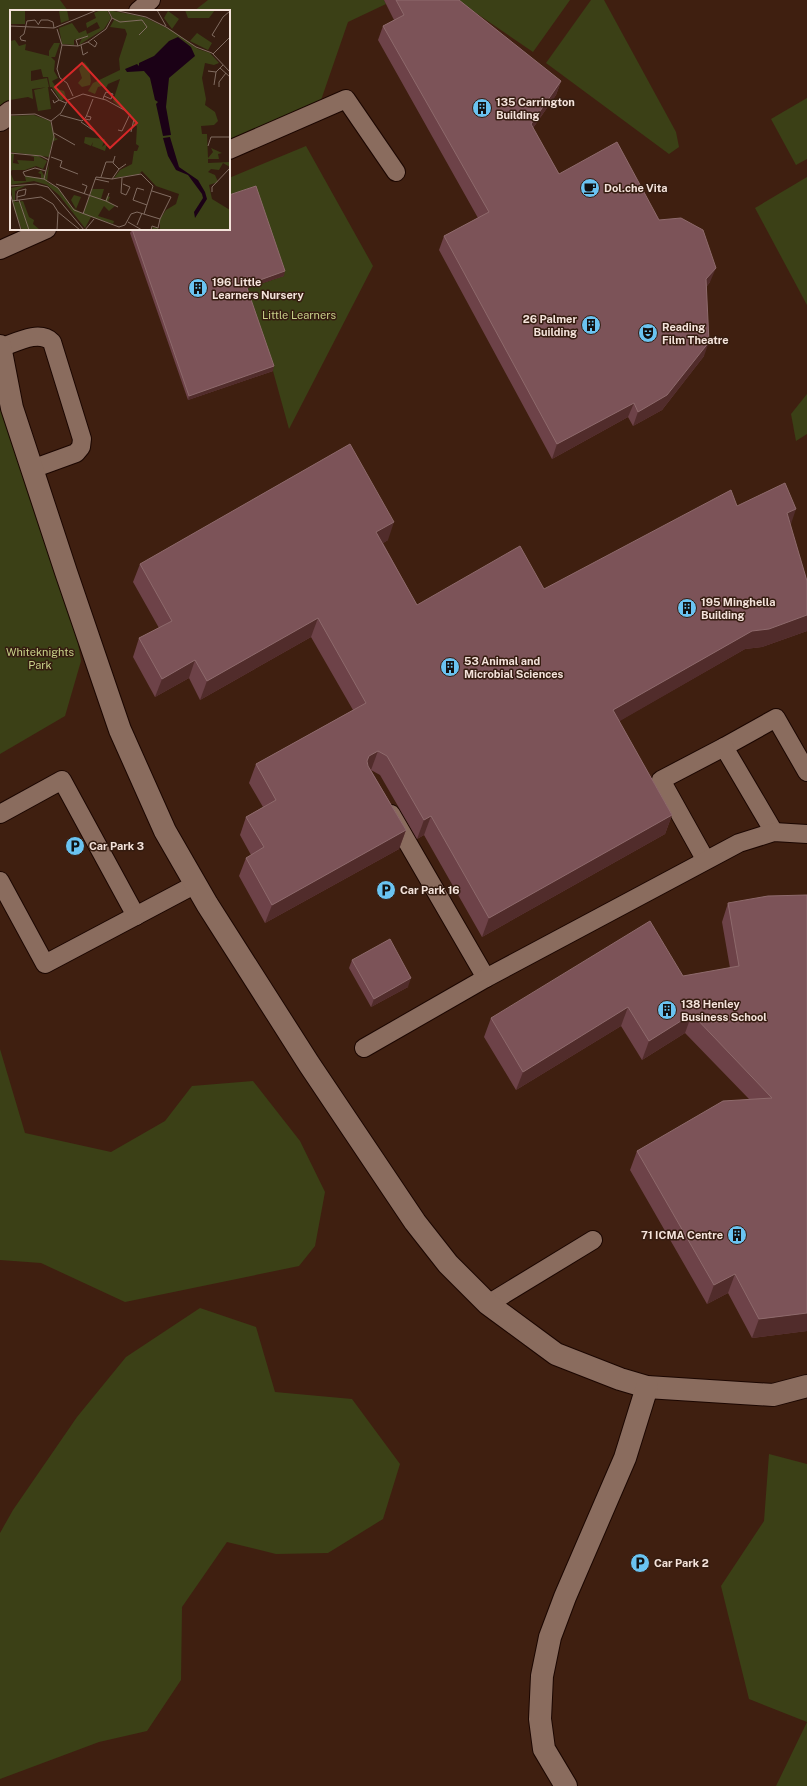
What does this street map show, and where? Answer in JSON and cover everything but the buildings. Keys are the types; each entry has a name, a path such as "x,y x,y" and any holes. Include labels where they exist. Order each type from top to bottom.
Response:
{"street":[{"path":"0,120 10,113"},
{"path":"0,347 12,408 120,730 165,830 196,884 309,1064 415,1222 448,1264 488,1304 556,1354 620,1379 647,1387 773,1395 807,1386"},
{"path":"566,1786 544,1749 540,1719 542,1676 550,1637 625,1458 647,1387"}],"lane":[{"path":"139,10 151,0"},
{"path":"230,150 346,99 396,172"},
{"path":"0,250 45,230"},
{"path":"0,347 37,336 47,337 52,342 82,439 81,447 76,452 32,469"},
{"path":"705,859 662,780 776,718 807,772"},
{"path":"724,746 774,832"},
{"path":"0,814 62,780 136,916"},
{"path":"383,800 486,978"},
{"path":"364,1048 486,978 705,859 739,843 774,832 807,834"},
{"path":"0,881 45,964 196,884"},
{"path":"488,1304 593,1240"}],"shaded area":[{"path":"0,0 807,0 807,1786 0,1786"}],"green space":[{"path":"0,0 60,0 67,10 10,10 10,113 0,120"},
{"path":"208,0 384,0 386,4 348,22 320,103 230,141 230,10 195,10"},
{"path":"457,0 570,0 533,52"},
{"path":"591,0 604,0 676,132 679,147 669,154 546,63"},
{"path":"807,98 807,159 796,165 771,119"},
{"name":"Little Learners","path":"306,146 373,266 289,429 273,371 211,301 284,276 230,200 230,178"},
{"path":"807,177 807,305 755,208"},
{"name":"Whiteknights Park","path":"0,346 66,572 81,661 65,716 0,754"},
{"path":"807,394 807,434 796,441 791,414"},
{"path":"0,1049 25,1133 111,1152 165,1121 192,1086 253,1081 300,1141 325,1192 315,1246 299,1266 125,1302 41,1263 0,1260"},
{"path":"200,1308 256,1327 275,1392 352,1399 400,1464 383,1519 328,1553 276,1554 227,1542 182,1607 181,1680 147,1731 99,1742 0,1779 0,1533 13,1510 77,1417 126,1357"},
{"path":"769,1454 807,1464 807,1722 749,1699 721,1586 764,1521"},
{"path":"807,1722 807,1786 776,1786"}],"place":[{"name":"135 Carrington Building","path":"482,108"},
{"name":"Dol.che Vita","path":"590,188"},
{"name":"196 Little Learners Nursery","path":"198,288"},
{"name":"26 Palmer Building","path":"591,325"},
{"name":"Reading Film Theatre","path":"648,333"},
{"name":"195 Minghella Building","path":"687,608"},
{"name":"53 Animal and Microbial Sciences","path":"450,667"},
{"name":"Car Park 3","path":"75,846"},
{"name":"Car Park 16","path":"386,890"},
{"name":"138 Henley Business School","path":"667,1010"},
{"name":"71 ICMA Centre","path":"737,1235"},
{"name":"Car Park 2","path":"640,1563"}]}
